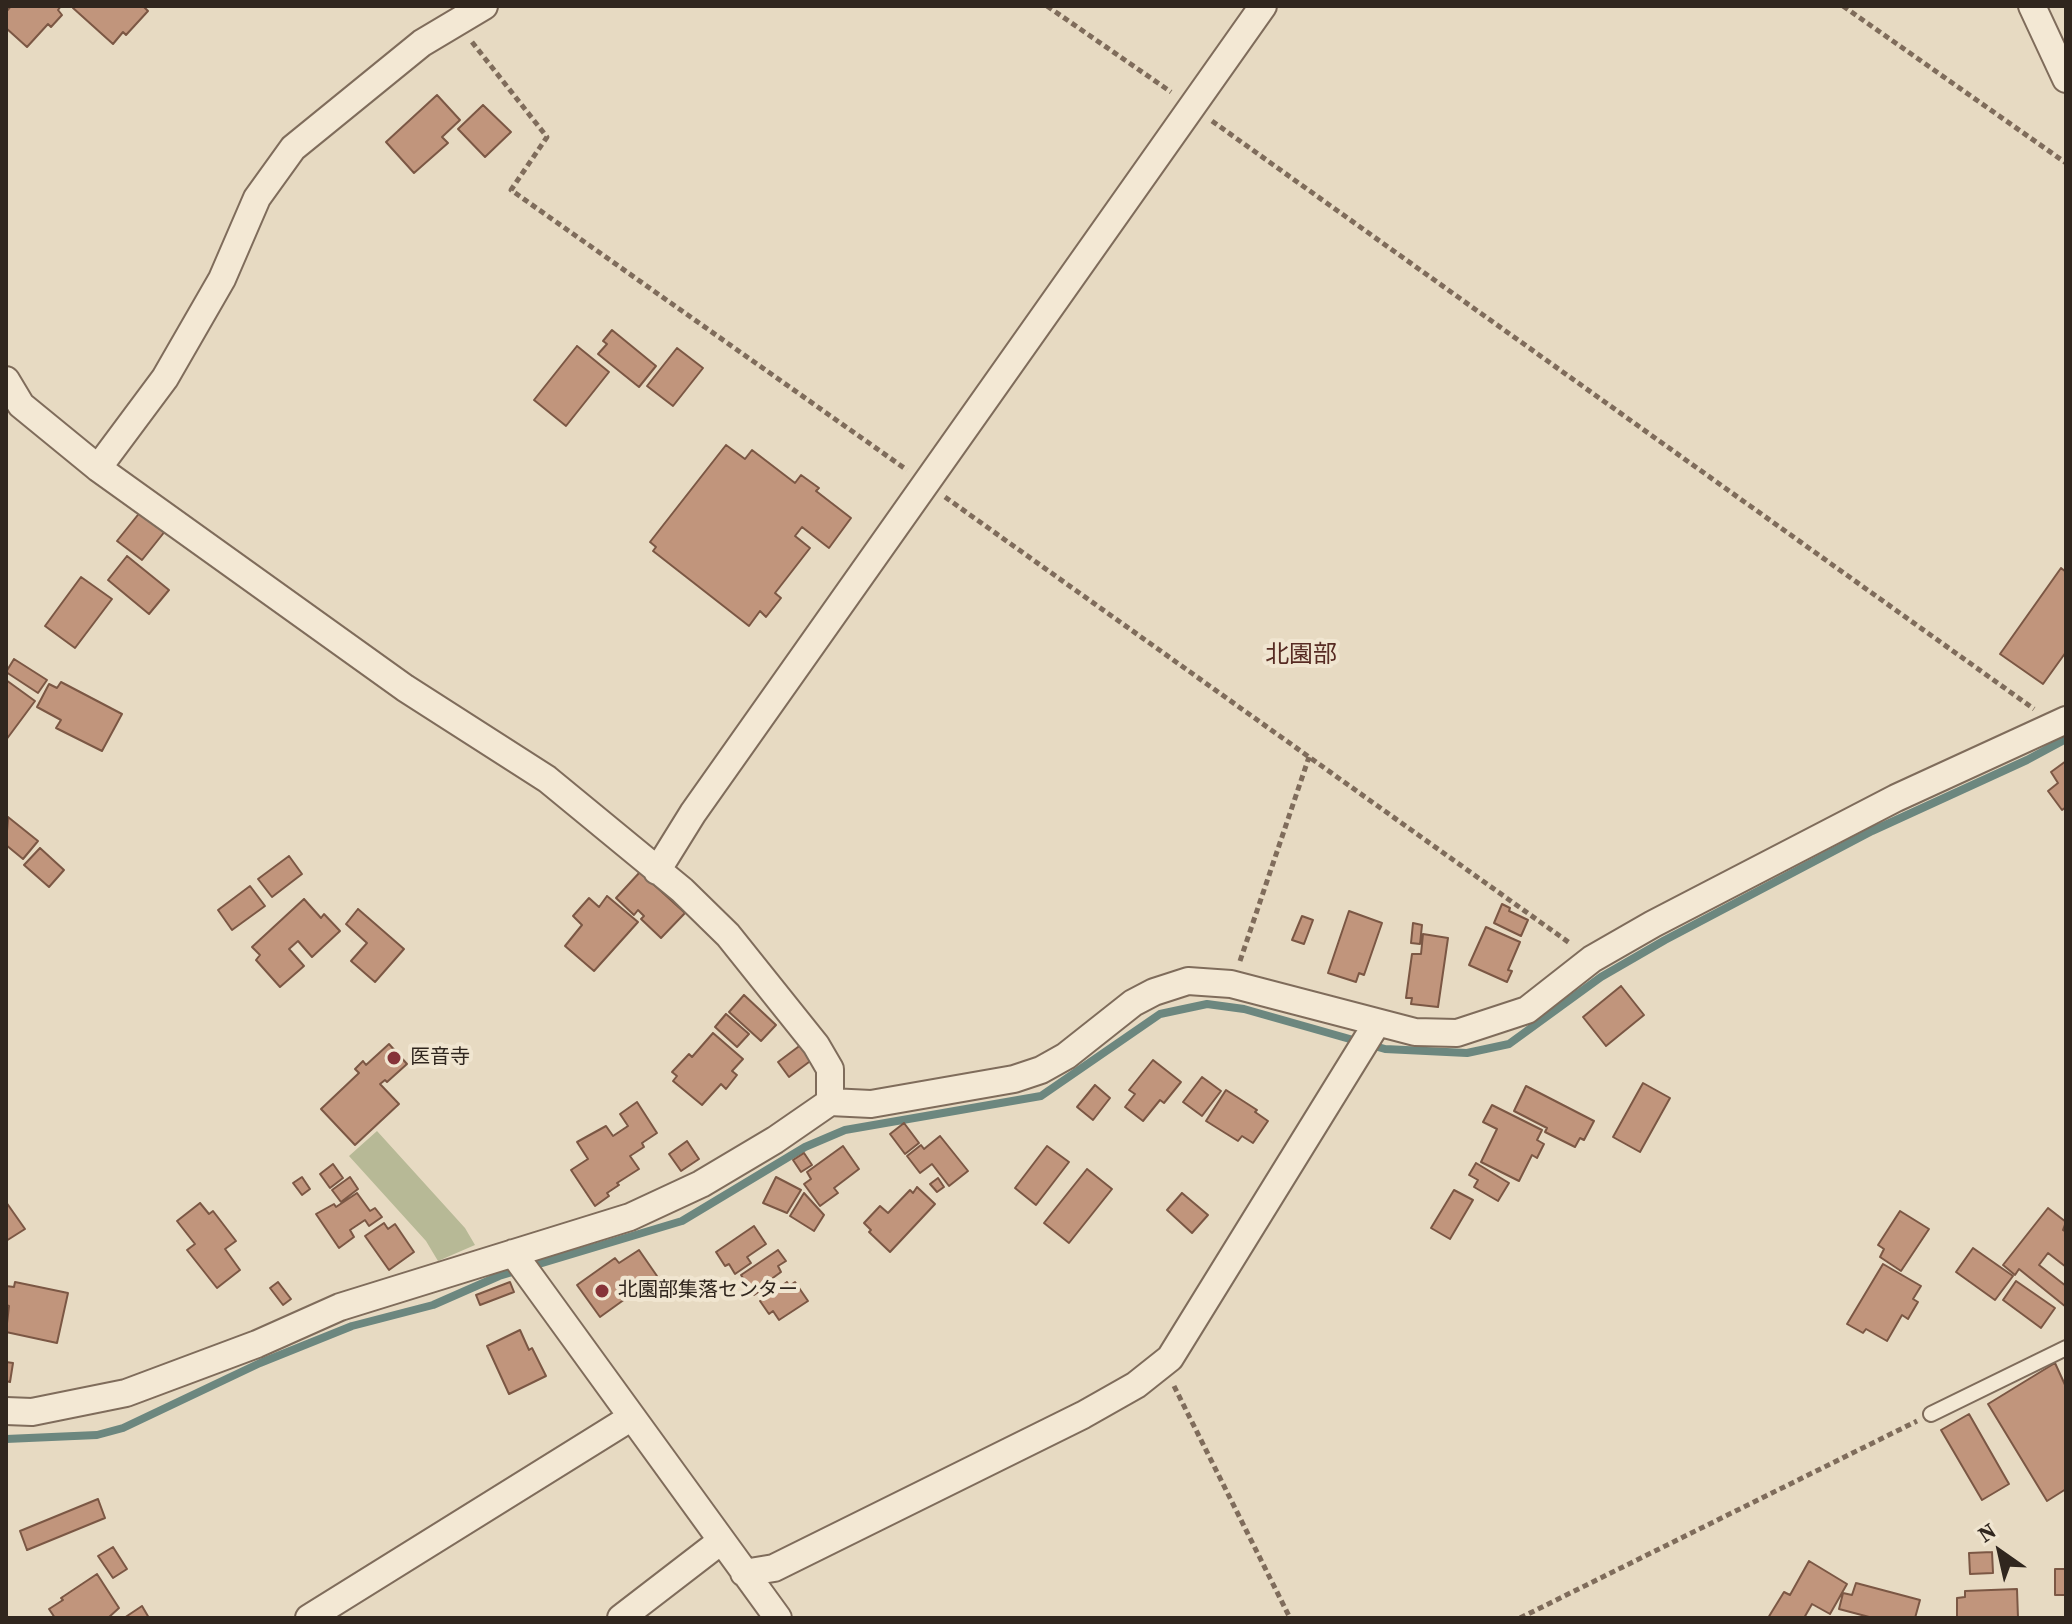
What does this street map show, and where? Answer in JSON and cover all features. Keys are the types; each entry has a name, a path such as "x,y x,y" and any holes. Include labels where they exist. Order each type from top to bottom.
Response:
{"street":[{"path":"98,468 165,378 222,279 257,198 293,148 422,43 484,6"},
{"path":"657,871 693,813 1263,6"},
{"path":"2032,6 2066,79"},
{"path":"6,380 21,405 98,468 405,688 547,779 682,890 728,935 816,1045 830,1069 830,1102"},
{"path":"6,1411 32,1412 126,1393 257,1344 340,1307 630,1217 701,1184 775,1140 830,1102 871,1104 1014,1079 1041,1070 1066,1056 1133,1003 1154,992 1188,981 1231,984 1415,1032 1457,1033 1527,1010 1592,959 1653,924 1896,798 2061,722"},
{"path":"744,1573 774,1568 1069,1422 1136,1385 1170,1358 1377,1023"},
{"path":"513,1253 778,1618"},
{"path":"309,1618 632,1417"},
{"path":"621,1618 721,1541"}],"lane":[{"path":"1931,1414 2066,1348"}],"path":[{"path":"1047,6 2061,722"},
{"path":"1843,6 2066,163"},
{"path":"457,22 547,137 511,190 1592,959"},
{"path":"1231,984 1309,757"},
{"path":"1163,1364 1290,1618"},
{"path":"1520,1618 1931,1414"}],"green space":[{"path":"377,1131 465,1228 475,1245 438,1261 426,1241 349,1156"}],"building":[{"path":"11,6 61,6 58,10 62,15 51,27 48,24 27,47 6,28 6,12"},
{"path":"143,6 148,11 113,44 73,8"},
{"path":"437,95 460,120 442,137 448,143 414,173 386,142"},
{"path":"483,105 511,132 485,157 458,129"},
{"path":"612,330 656,366 639,387 598,354 607,344 603,341"},
{"path":"577,346 609,372 566,426 534,400"},
{"path":"677,348 703,368 673,406 647,386"},
{"path":"726,445 745,459 752,450 795,483 801,475 851,518 829,548 802,527 795,536 810,548 775,593 781,598 766,617 760,611 749,626 653,551 656,547 650,542"},
{"path":"141,511 166,530 142,560 117,541"},
{"path":"127,556 169,590 149,614 108,580"},
{"path":"2061,568 2066,572 2066,652 2043,684 2000,654"},
{"path":"81,577 112,599 75,648 45,626"},
{"path":"14,659 47,680 38,693 6,672"},
{"path":"6,680 35,701 6,740"},
{"path":"61,682 122,714 102,751 56,728 61,720 37,707 49,684 57,688"},
{"path":"2066,761 2066,807 2062,810 2048,791 2058,783 2051,772"},
{"path":"8,817 38,841 23,859 6,845"},
{"path":"40,848 64,870 49,887 24,865"},
{"path":"289,856 302,874 272,897 258,879"},
{"path":"640,872 685,913 661,938 641,919 644,916 638,910 634,915 616,898"},
{"path":"250,886 265,906 232,930 218,910"},
{"path":"607,896 638,922 594,971 565,946 582,925 573,916 589,898 599,907"},
{"path":"304,899 321,918 324,914 340,931 312,957 298,941 289,949 304,966 280,987 256,960 260,955 252,947"},
{"path":"1502,904 1528,920 1521,936 1494,923"},
{"path":"358,909 404,949 375,982 351,961 367,943 346,924"},
{"path":"1349,911 1382,923 1364,975 1359,973 1356,982 1328,973"},
{"path":"1302,916 1313,920 1304,944 1292,940"},
{"path":"1413,923 1422,925 1420,944 1411,943"},
{"path":"1486,927 1520,942 1508,970 1512,971 1507,982 1469,965"},
{"path":"1423,934 1448,938 1438,1007 1411,1004 1412,998 1406,998 1412,954 1421,954"},
{"path":"1621,986 1644,1015 1606,1046 1583,1017"},
{"path":"744,995 776,1025 761,1041 729,1012"},
{"path":"726,1014 749,1034 737,1047 715,1027"},
{"path":"713,1033 743,1059 732,1071 737,1075 726,1089 721,1084 702,1105 673,1081 677,1076 672,1072 689,1054 692,1057"},
{"path":"389,1044 407,1064 387,1082 385,1080 380,1084 399,1104 355,1145 321,1109 359,1073 355,1069 363,1061 366,1065"},
{"path":"802,1044 813,1059 789,1077 778,1062"},
{"path":"1153,1060 1181,1082 1164,1103 1160,1100 1143,1121 1125,1107 1135,1094 1129,1090"},
{"path":"1202,1077 1221,1091 1202,1116 1183,1102"},
{"path":"1643,1083 1670,1098 1640,1152 1613,1137"},
{"path":"1095,1085 1110,1098 1093,1120 1077,1107"},
{"path":"1526,1086 1594,1121 1584,1140 1580,1138 1575,1147 1514,1111"},
{"path":"1226,1090 1268,1121 1253,1143 1242,1136 1238,1141 1206,1121"},
{"path":"637,1102 657,1133 630,1156 639,1169 617,1183 619,1185 607,1193 609,1196 595,1206 571,1170 588,1159 577,1142 606,1126 613,1136 628,1126 620,1114"},
{"path":"1492,1105 1542,1130 1537,1140 1544,1144 1537,1158 1532,1155 1519,1181 1481,1162 1497,1129 1483,1122"},
{"path":"904,1123 919,1143 905,1154 890,1134"},
{"path":"940,1136 968,1171 949,1186 932,1164 920,1173 907,1156 921,1145 924,1149"},
{"path":"687,1141 699,1159 681,1171 669,1154"},
{"path":"843,1146 859,1169 834,1188 838,1193 820,1206 804,1184 811,1179 807,1172"},
{"path":"1047,1146 1069,1162 1036,1205 1015,1188"},
{"path":"804,1153 812,1165 801,1172 793,1160"},
{"path":"1476,1163 1509,1183 1498,1201 1474,1187 1478,1180 1469,1175"},
{"path":"333,1164 343,1178 330,1188 320,1174"},
{"path":"1087,1169 1112,1189 1069,1243 1044,1223"},
{"path":"302,1177 310,1189 302,1195 293,1183"},
{"path":"350,1177 358,1189 341,1202 332,1190"},
{"path":"776,1177 801,1190 787,1213 763,1203"},
{"path":"938,1178 944,1187 937,1192 930,1184"},
{"path":"917,1187 935,1204 890,1252 864,1223 880,1206 888,1213 910,1190 913,1193"},
{"path":"1454,1190 1473,1200 1450,1239 1431,1228"},
{"path":"357,1193 370,1211 375,1208 382,1217 369,1226 365,1220 350,1230 354,1237 339,1248 316,1214 334,1204 336,1207"},
{"path":"804,1193 824,1215 814,1231 790,1216"},
{"path":"1182,1193 1208,1215 1192,1233 1167,1210"},
{"path":"6,1202 25,1229 6,1241"},
{"path":"200,1203 209,1214 213,1211 236,1241 225,1249 240,1270 217,1288 187,1250 195,1244 177,1221"},
{"path":"2048,1208 2066,1222 2063,1230 2066,1232 2066,1267 2048,1253 2039,1265 2066,1286 2066,1307 2019,1269 2015,1275 2003,1265"},
{"path":"1900,1211 1929,1229 1901,1271 1880,1257 1884,1249 1878,1245"},
{"path":"384,1223 388,1229 395,1224 414,1252 389,1270 365,1236"},
{"path":"754,1226 766,1244 747,1257 751,1263 735,1274 716,1252"},
{"path":"1973,1248 2013,1276 1995,1300 1956,1272"},
{"path":"639,1250 657,1276 600,1317 577,1285 615,1258 619,1263"},
{"path":"778,1250 786,1261 778,1266 781,1272 770,1280 772,1283 754,1295 741,1275"},
{"path":"1883,1264 1921,1286 1913,1299 1918,1302 1908,1319 1902,1315 1887,1341 1866,1329 1863,1333 1847,1324"},
{"path":"2016,1281 2055,1308 2041,1328 2003,1300"},
{"path":"15,1282 68,1293 57,1343 6,1332 9,1306 6,1305 6,1286 14,1287"},
{"path":"278,1282 291,1299 283,1305 270,1288"},
{"path":"510,1282 514,1292 480,1305 476,1295"},
{"path":"787,1282 789,1286 795,1282 808,1301 779,1320 773,1311 769,1314 760,1301"},
{"path":"520,1330 546,1376 509,1394 487,1346"},
{"path":"6,1362 13,1363 10,1382 6,1381"},
{"path":"2055,1363 2066,1387 2066,1489 2047,1501 1988,1404"},
{"path":"1969,1414 2009,1484 1982,1500 1941,1430"},
{"path":"98,1499 105,1518 27,1550 20,1531"},
{"path":"113,1547 127,1569 113,1578 98,1556"},
{"path":"1992,1552 1993,1573 1970,1574 1969,1553"},
{"path":"1809,1561 1847,1584 1830,1614 1812,1604 1804,1618 1768,1618 1784,1592 1790,1595"},
{"path":"2055,1569 2066,1569 2066,1595 2055,1595"},
{"path":"97,1574 119,1608 108,1618 55,1618 49,1609"},
{"path":"1856,1583 1920,1600 1915,1618 1873,1618 1839,1609 1843,1593 1852,1595"},
{"path":"2017,1589 2018,1618 1957,1618 1957,1598 1965,1597 1965,1591"},
{"path":"142,1606 149,1618 124,1618"}],"waterway":[{"path":"6,1439 97,1435 123,1428 260,1363 352,1326 433,1305 499,1276 682,1221 805,1147 845,1130 1041,1096 1160,1014 1207,1004 1244,1009 1385,1049 1467,1053 1509,1044 1601,977 1665,940 1872,831 2066,739"}],"place":[{"name":"医音寺","path":"394,1058"},
{"name":"北園部集落センター","path":"602,1291"}],"district":[{"name":"北園部","path":"1301,656"}]}
